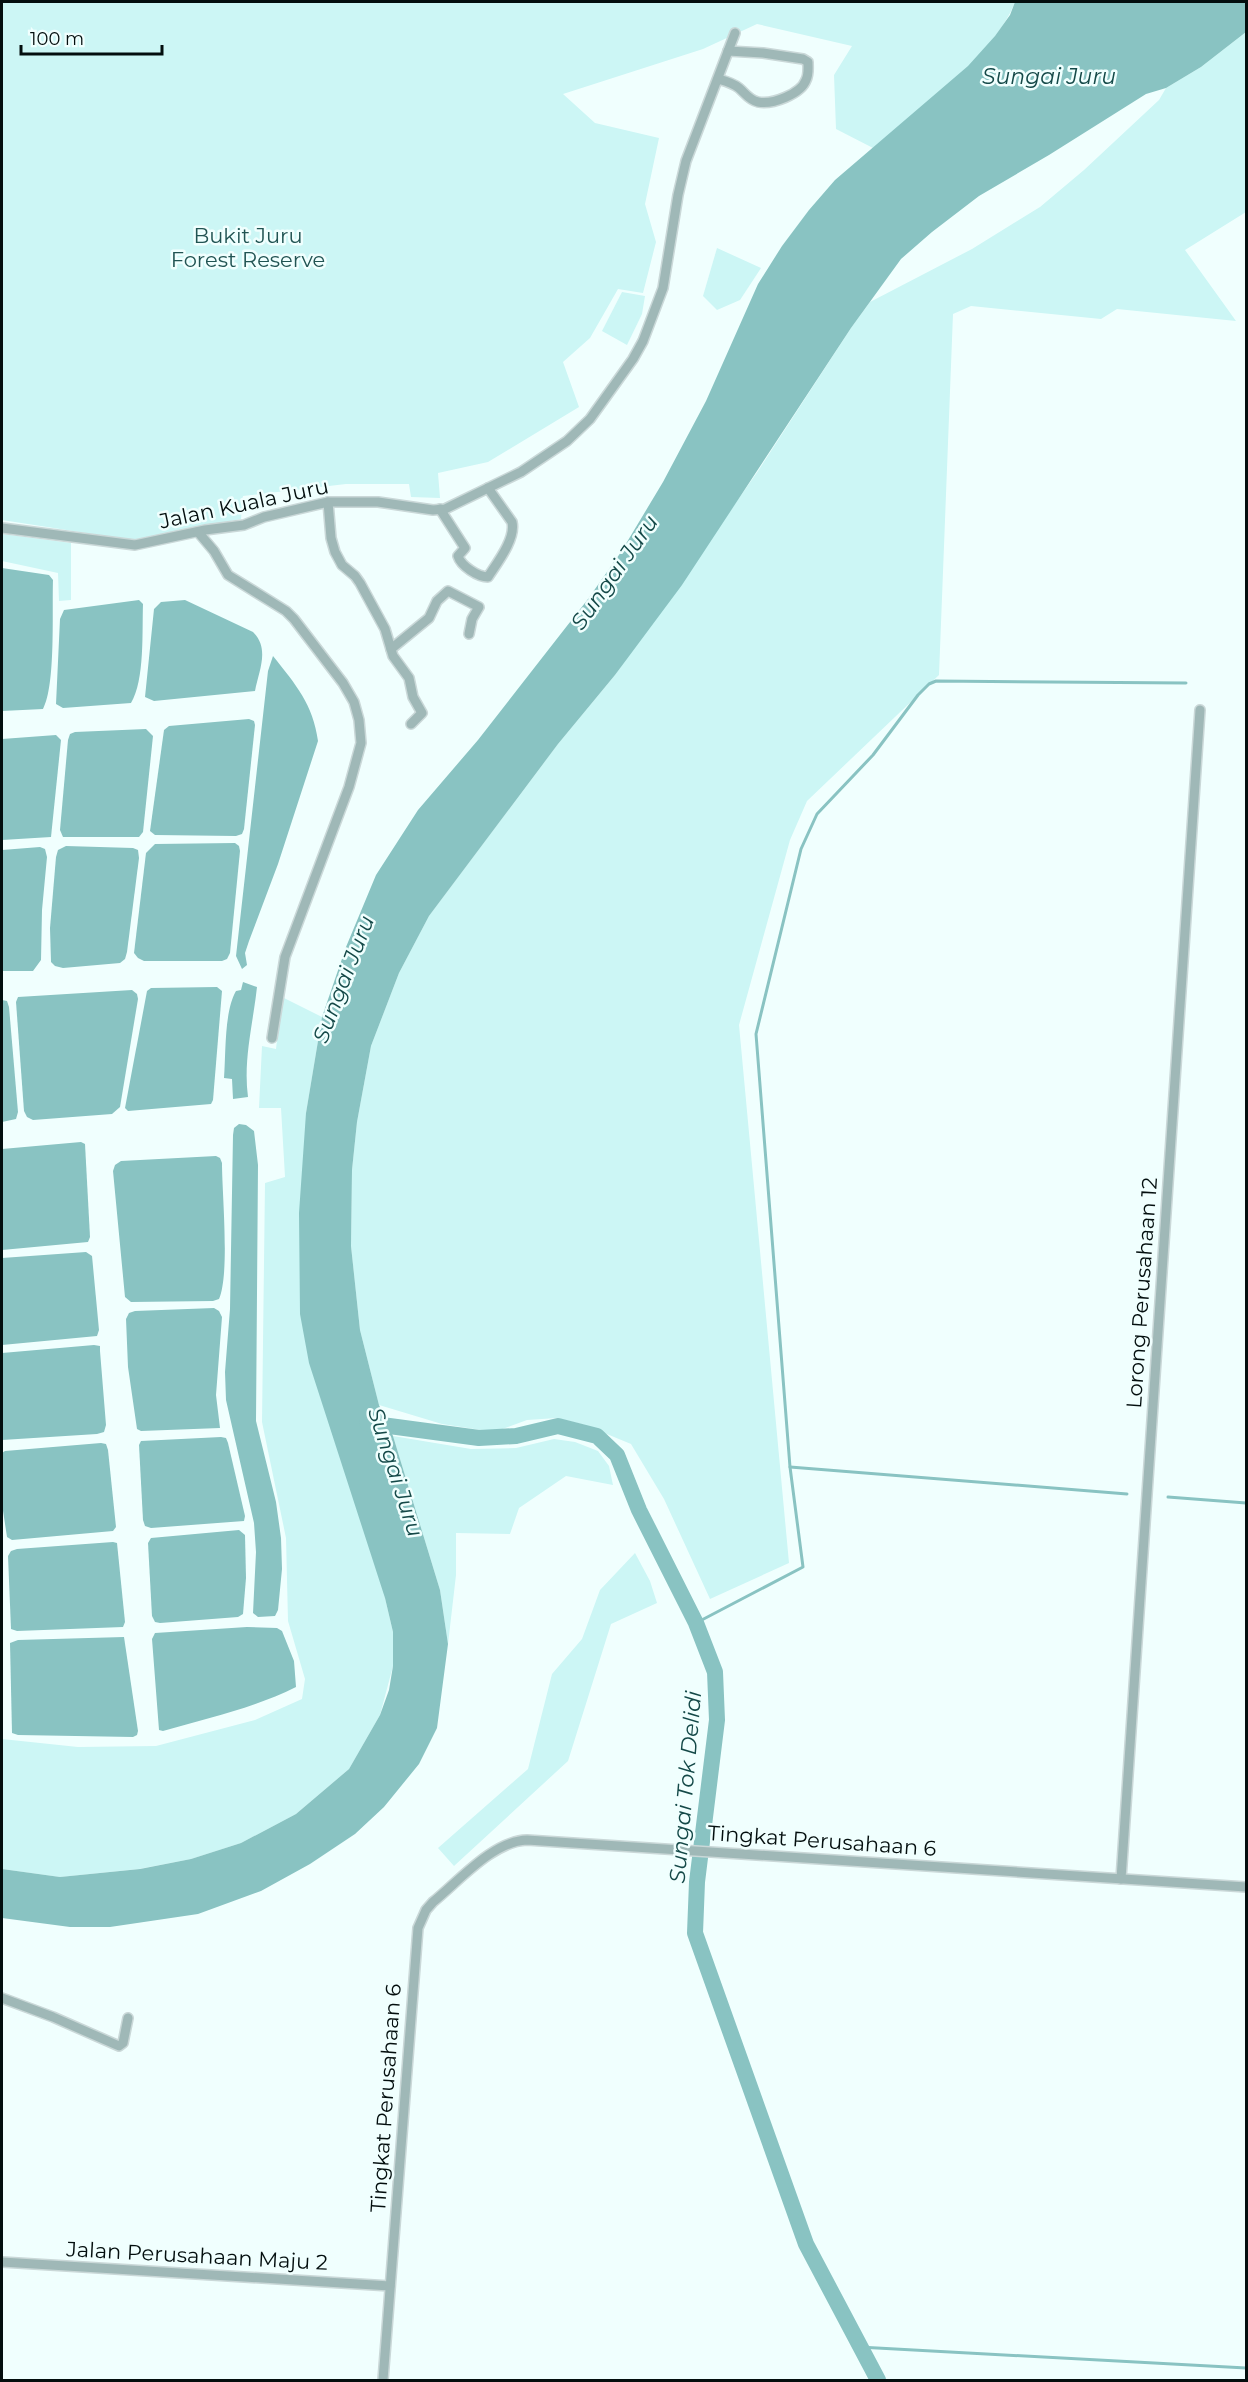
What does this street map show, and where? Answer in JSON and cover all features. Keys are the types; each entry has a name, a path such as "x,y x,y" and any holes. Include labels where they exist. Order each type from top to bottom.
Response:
{"street":[{"name":"Jalan Kuala Juru","path":"2,528 135,545 244,525 264,517 328,502 378,502 440,509 521,472 567,441 590,419 633,359 643,341 663,288 678,195 686,161 735,33"},
{"path":"718,79 738,87 758,102 770,102 794,93 806,82 808,62 803,59 728,51"},
{"path":"440,509 465,548 458,556 460,562 483,577 488,577 513,533 512,522 488,488"},
{"path":"328,502 331,538 335,552 342,565 360,583 385,629 393,656 409,678 413,697 422,713 411,724"},
{"path":"198,532 214,551 228,575 286,611 294,619 344,684 354,702 359,720 361,743 346,796 285,957 272,1038"},
{"path":"391,649 429,618 437,601 447,591 478,607 472,619 469,634"},
{"name":"Lorong Perusahaan 12","path":"1121,1879 1200,710"},
{"name":"Tingkat Perusahaan 6","path":"383,2380 418,1928 426,1910 500,1847 515,1841 528,1840 1246,1887"},
{"path":"2,1998 119,2046 123,2043 128,2018"},
{"name":"Jalan Perusahaan Maju 2","path":"2,2262 390,2286"}],"green space":[{"name":"Bukit Juru Forest Reserve","path":"2,2 1015,2 1005,22 973,62 932,100 873,148 836,129 834,75 852,46 757,24 703,49 563,94 595,123 659,138 645,204 656,242 643,293 618,289 590,338 563,362 579,407 488,462 438,473 440,498 411,497 409,484 346,484 243,496 241,519 131,540 2,520"},
{"path":"1246,32 1246,212 1185,250 1236,321 1117,309 1101,319 971,306 953,314 939,675 807,801 790,840 739,1025 789,1563 710,1599 664,1499 631,1444 585,1425 557,1418 527,1420 494,1432 442,1424 379,1405 360,1330 351,1246 352,1170 357,1122 371,1046 399,973 429,916 558,744 615,675 758,471 870,302 972,249 1040,207 1084,170 1159,100 1166,88 1201,67"},
{"path":"717,248 761,268 740,300 717,310 703,296"},
{"path":"622,292 645,296 642,314 627,345 602,331"},
{"path":"2,534 71,543 71,600 59,601 58,573 2,561"},
{"path":"282,997 322,1017 306,1113 385,1598 393,1632 393,1666 380,1715 349,1769 296,1814 241,1843 191,1859 139,1869 60,1877 2,1869 2,1739 78,1747 156,1746 255,1720 302,1699 305,1679 288,1621 286,1538 262,1422 265,1183 285,1177 281,1108 259,1108 262,1046 276,1049"},
{"path":"393,1436 471,1449 516,1448 554,1439 575,1442 598,1451 609,1466 613,1485 566,1476 519,1508 510,1534 456,1533 456,1575 448,1644 440,1590"},
{"path":"635,1553 650,1581 657,1603 611,1624 568,1761 454,1866 438,1848 528,1769 552,1674 582,1639 600,1590"}],"water":[{"name":"Sungai Juru","path":"1015,2 1246,2 1246,32 1201,67 1166,88 1146,94 979,196 901,259 851,328 682,585 615,675 558,744 429,916 399,973 371,1046 357,1122 352,1170 351,1246 360,1330 379,1405 393,1436 440,1590 448,1644 437,1728 419,1764 384,1807 355,1834 310,1864 261,1891 198,1914 110,1927 70,1927 2,1918 2,1869 60,1877 140,1869 191,1859 241,1843 296,1814 349,1769 380,1715 389,1690 393,1666 393,1632 385,1598 309,1363 300,1314 299,1213 306,1113 322,1017 346,947 376,875 418,810 478,740 588,599 621,552 663,482 706,401 758,284 782,246 835,180 968,66 995,36 1010,15"},
{"path":"2,568 49,575 53,580 52,666 43,709 2,711"},
{"path":"139,600 143,604 141,669 131,703 63,708 56,704 60,619 64,610"},
{"path":"185,600 253,632 261,645 262,653 255,691 154,701 145,697 154,609 161,602"},
{"path":"273,656 308,705 318,741 278,864 245,953 247,965 242,969 236,956 268,671"},
{"path":"249,719 254,721 255,725 242,834 236,836 155,835 150,831 164,730 169,726"},
{"path":"146,729 153,736 143,832 139,837 63,837 60,830 70,734"},
{"path":"56,735 61,740 51,837 2,840 2,739"},
{"path":"235,843 239,846 240,851 230,953 227,959 222,961 144,961 138,958 134,953 146,853 155,844"},
{"path":"66,846 138,850 139,858 127,952 125,959 120,963 63,968 51,962 50,928 56,857 58,850"},
{"path":"40,847 45,849 47,857 42,910 41,960 33,971 2,971 2,850"},
{"path":"243,982 257,987 248,1056 248,1097 233,1099 232,1079 224,1078 226,1033 232,1000 236,991 241,990"},
{"path":"217,987 222,991 211,1104 128,1111 125,1108 147,991 151,988"},
{"path":"132,990 137,994 138,999 120,1107 112,1114 33,1120 27,1117 24,1111 16,1002 18,997"},
{"path":"2,1000 7,1001 9,1007 18,1112 16,1119 2,1122"},
{"path":"239,1124 246,1125 254,1131 258,1165 256,1421 276,1502 281,1538 282,1569 278,1610 275,1616 258,1617 253,1613 256,1552 254,1523 226,1400 233,1135 234,1128"},
{"path":"81,1142 85,1144 90,1237 88,1242 2,1250 2,1149"},
{"path":"216,1156 222,1163 225,1233 224,1272 219,1299 131,1302 125,1297 113,1171 115,1165 121,1161"},
{"path":"86,1252 92,1256 99,1330 97,1336 2,1345 2,1258"},
{"path":"214,1308 222,1317 216,1395 220,1428 141,1431 137,1429 128,1367 126,1319 129,1313"},
{"path":"100,1346 106,1425 104,1432 2,1440 2,1353"},
{"path":"226,1438 228,1443 245,1516 244,1521 151,1528 145,1526 139,1445 141,1441"},
{"path":"106,1444 108,1450 116,1527 113,1531 12,1540 7,1537 2,1504 2,1453"},
{"path":"239,1530 245,1535 246,1578 243,1614 238,1617 155,1622 152,1616 148,1543 151,1538"},
{"path":"117,1543 125,1622 123,1627 17,1631 11,1629 8,1556 11,1551"},
{"path":"247,1627 277,1628 282,1631 294,1661 296,1687 231,1712 163,1731 159,1730 152,1639 155,1633"},
{"path":"124,1637 137,1735 133,1737 18,1735 12,1733 10,1643 18,1640"}],"waterway":[{"path":"696,1623 803,1567 790,1467 756,1034 801,849 817,814 873,755 918,695 929,684 936,681 1186,683"},
{"name":"Sungai Tok Delidi","path":"367,1423 479,1438 516,1436 558,1426 597,1436 617,1455 639,1510 696,1623 715,1672 717,1720 697,1882 695,1933 806,2244 878,2380"},
{"path":"790,1467 1127,1494"},
{"path":"1168,1497 1246,1503"},
{"path":"859,2347 1246,2368"}]}
